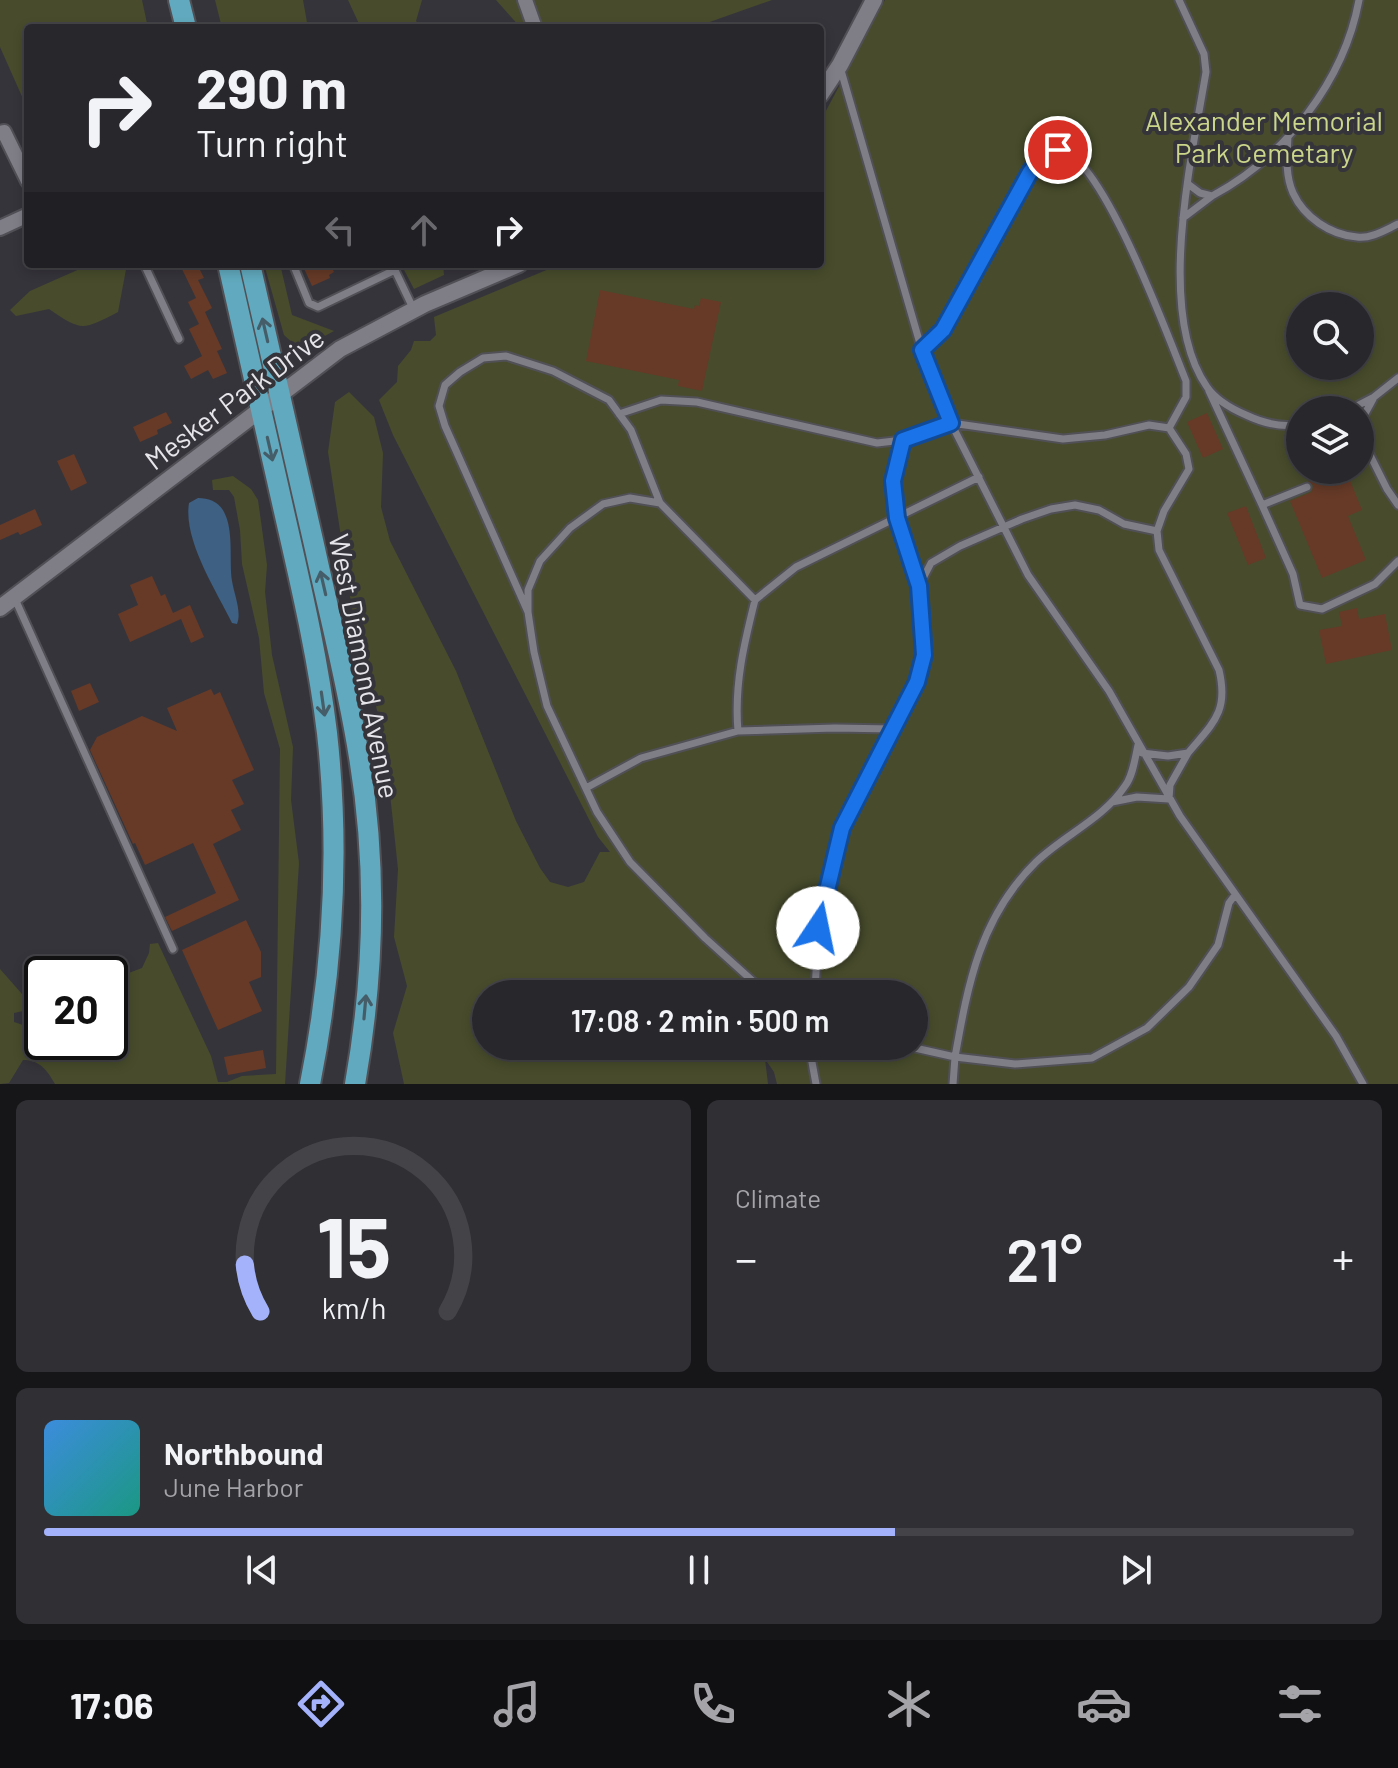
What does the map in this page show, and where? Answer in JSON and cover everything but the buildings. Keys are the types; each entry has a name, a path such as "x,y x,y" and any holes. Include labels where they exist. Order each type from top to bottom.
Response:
{"main road":[{"path":"179,0 185,24"},
{"name":"West Diamond Avenue","path":"229,268 316,653 327,737 334,842 333,902 323,1006 310,1084"},
{"name":"West Diamond Avenue","path":"251,268 351,707 365,798 370,942 355,1084"}],"street":[{"path":"525,0 534,24"},
{"path":"824,89 874,0"},
{"path":"1,130 24,173"},
{"path":"0,228 24,217"},
{"name":"Mesker Park Drive","path":"0,608 280,394 360,337 510,268"}],"lane":[{"path":"1179,0 1204,54 1206,72 1183,218 1185,334 1293,574 1300,605 1322,609 1375,584 1398,561"},
{"path":"1183,218 1212,196 1235,184 1288,137 1335,71 1353,29 1360,0"},
{"path":"840,65 922,350 951,423 1028,575 1109,691 1169,799 1336,1036 1363,1084"},
{"path":"1288,137 1286,167 1292,192 1308,215 1332,231 1358,238 1378,234 1398,224"},
{"path":"922,350 943,330 1030,172 1044,154 1058,150 1073,154 1084,165 1120,223 1186,381 1186,397 1169,428"},
{"path":"1188,184 1200,193 1212,196"},
{"path":"146,268 179,339"},
{"path":"295,268 309,303 318,307 391,268"},
{"path":"393,268 414,310"},
{"path":"528,612 445,426 439,406 445,385 483,358 506,356 553,371 609,400 631,430 660,503 755,600"},
{"path":"1374,397 1398,378"},
{"path":"1207,387 1228,407 1286,427"},
{"path":"619,414 661,400 697,402 877,443 903,440 951,423 1063,439 1105,435 1149,425 1169,428 1186,454 1189,469 1164,511 1157,531 1159,550 1219,670 1224,692 1221,710 1188,753 1170,785 1169,799"},
{"path":"1224,426 1238,412"},
{"path":"816,980 818,928 842,828 917,682 924,655 919,586 897,518 893,481 903,440"},
{"path":"1374,463 1398,505"},
{"path":"738,731 736,701 740,665 755,600 796,567 979,477"},
{"path":"1262,505 1307,487"},
{"path":"660,503 630,498 603,504 570,528 540,561 528,590 534,652 547,706 597,812 630,862 752,980"},
{"path":"919,586 931,563 960,546 1051,509 1075,505 1099,510 1124,524 1157,531"},
{"path":"14,597 173,949"},
{"path":"586,788 641,758 738,731 893,729"},
{"path":"1140,749 1168,756 1188,753"},
{"path":"953,1084 966,998 982,940 1008,897 1036,862 1127,785 1140,749"},
{"path":"1110,802 1137,797 1169,799"},
{"path":"928,1051 1015,1064 1092,1058 1147,1028 1189,987 1218,945 1229,903 1235,895"},
{"path":"812,1060 816,1084"}],"green space":[{"path":"0,0 142,0 147,24 24,24 24,101 0,47"},
{"path":"215,0 303,0 307,24 221,24"},
{"path":"348,0 422,0 416,21 419,24 359,24"},
{"path":"496,0 772,0 704,24 517,24"},
{"name":"Alexander Memorial Park Cemetary","path":"885,0 1398,0 1398,1084 777,1084 774,1072 766,1060 928,1060 928,980 472,980 472,1060 765,1060 768,1084 404,1084 393,1033 407,986 394,937 398,869 384,737 354,622 328,452 335,402 349,392 374,417 383,453 381,507 390,541 456,671 516,821 540,868 550,882 568,887 584,882 600,852 610,852 598,837 393,435 379,400 397,382 398,366 414,341 430,341 436,335 434,317 551,268 824,268 824,114"},
{"path":"82,268 126,268 118,312 89,325 76,325 49,309 16,316 10,310 30,291"},
{"path":"265,268 281,268 292,315 334,331 308,345 295,345 284,335"},
{"path":"403,268 443,268 444,275 414,289"},
{"path":"233,476 251,489 258,500 267,565 265,592 272,655 293,747 291,800 299,863 285,1084 55,1084 42,1067 23,1060 9,1083 0,1084 0,969 22,994 23,1011 14,1013 14,1022 24,1024 24,1060 128,1060 128,973 142,968 150,944 158,943 211,1056 218,1082 242,1076 276,1074 280,749 264,693 259,638 242,564 234,497 229,490 213,490 212,480"}],"water":[{"path":"198,498 216,503 227,520 232,581 238,609 237,624 232,623 210,580 191,533 189,503"}],"route":[{"path":"818,928 842,828 917,682 924,655 919,586 897,518 893,481 903,440 951,423 922,350 943,330 1030,172 1044,154 1058,150"}]}
